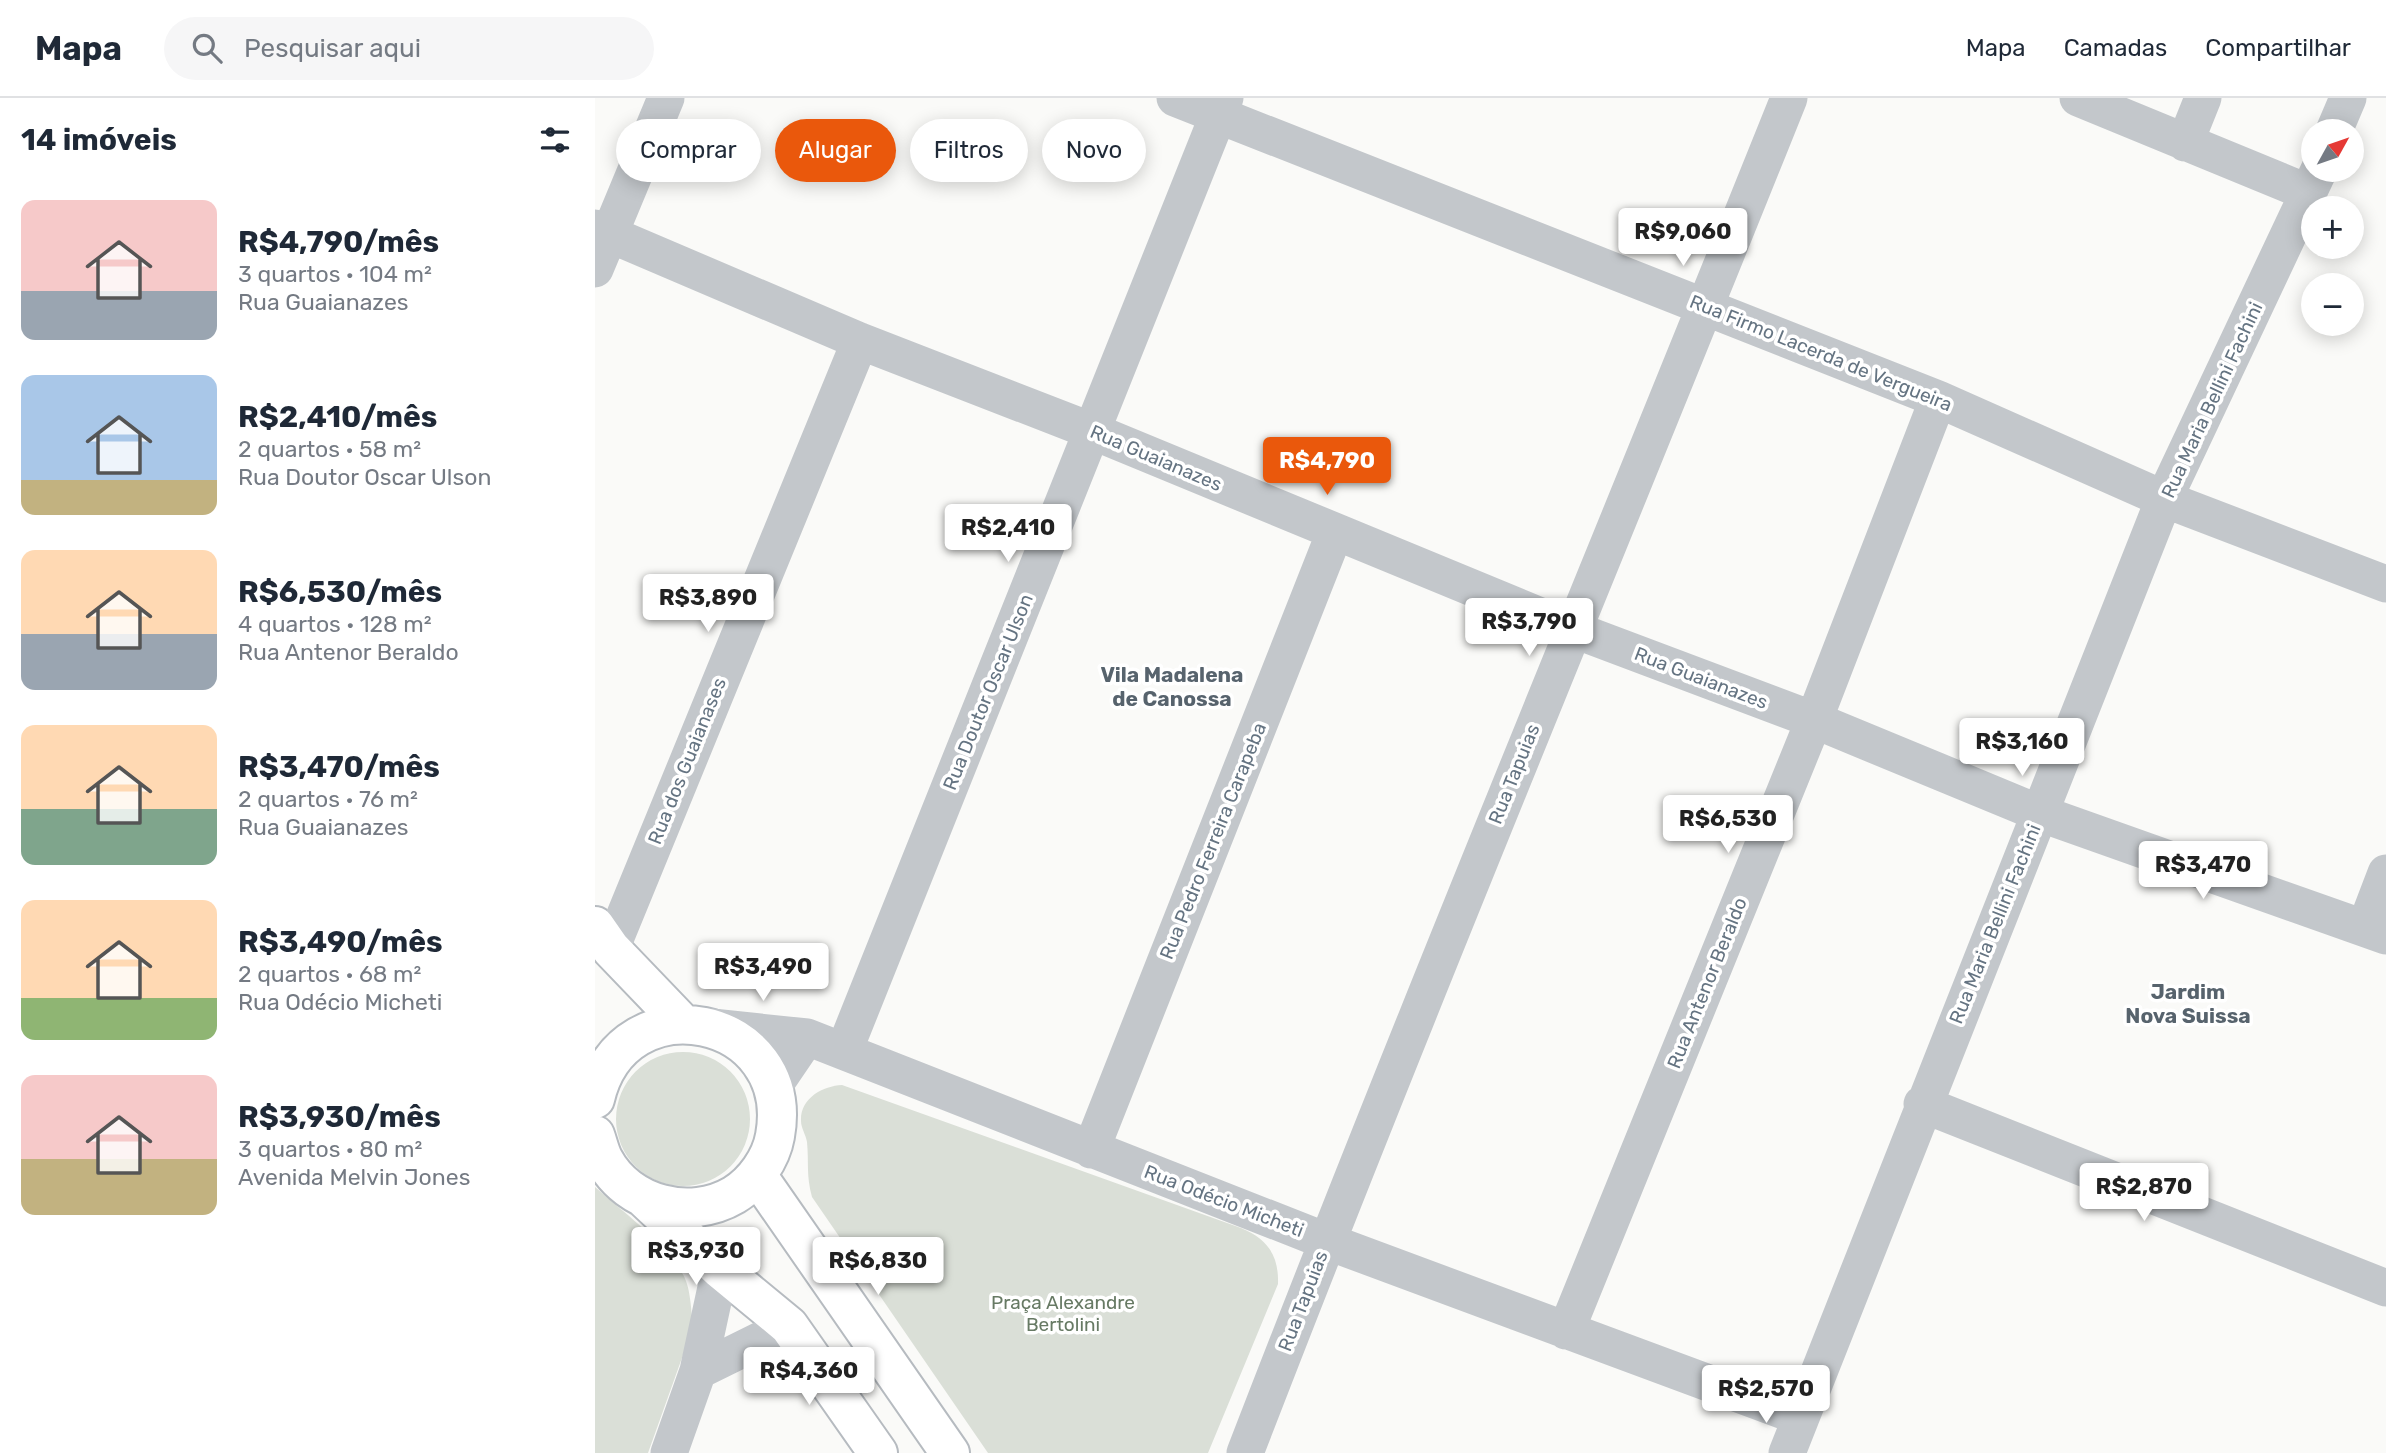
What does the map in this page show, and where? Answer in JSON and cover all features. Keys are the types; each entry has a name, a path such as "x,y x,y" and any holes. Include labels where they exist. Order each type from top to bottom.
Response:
{"street":[{"path":"595,269 603,231 666,98"},
{"name":"Rua Firmo Lacerda de Vergueira","path":"1175,98 1222,107 1705,308 1938,399 2164,499 2386,584"},
{"name":"Rua Tapuias","path":"1244,1453 1326,1241 1572,629 1789,98"},
{"path":"2078,98 2185,143 2301,178"},
{"path":"2185,143 2203,98"},
{"path":"2339,119 2348,98"},
{"name":"Rua Doutor Oscar Ulson","path":"844,1051 1222,107"},
{"name":"Rua Maria Bellini Fachini","path":"1787,1453 2164,499 2314,182"},
{"name":"Rua Guaianazes","path":"603,231 860,341 1092,431 1572,629 1814,720 2039,813 2376,932"},
{"name":"Rua dos Guaianases","path":"603,938 860,341"},
{"name":"Rua Antenor Beraldo","path":"1566,1331 1814,720 1938,399"},
{"name":"Rua Pedro Ferreira Carapeba","path":"1091,1150 1335,532"},
{"path":"2376,932 2386,873"},
{"path":"603,938 697,1025 739,1040 760,1061 773,1087 778,1118 772,1148 757,1175 734,1195 705,1207 674,1208 645,1199"},
{"path":"596,1085 612,1059 632,1040 655,1028 697,1025"},
{"name":"Rua Odécio Micheti","path":"697,1025 807,1037 1326,1241 1800,1417"},
{"path":"773,1087 807,1037"},
{"path":"1923,1104 2386,1288"},
{"path":"595,1135 604,1161 622,1183 645,1199 720,1269 789,1326 878,1453"},
{"path":"757,1175 950,1453"},
{"path":"669,1453 698,1371 720,1269"},
{"path":"698,1371 789,1326"}],"green space":[{"path":"683,1052 709,1057 731,1071 745,1093 750,1119 745,1145 731,1167 709,1181 683,1186 657,1181 635,1167 621,1145 616,1119 621,1093 635,1071 657,1057"},
{"name":"Praça Alexandre Bertolini","path":"842,1085 1241,1228 1265,1243 1274,1257 1278,1284 1208,1453 988,1453 812,1197 807,1142 801,1124 802,1113 804,1106 814,1095 827,1088"},
{"path":"595,1187 664,1249 685,1278 689,1292 693,1327 648,1453 595,1453"}],"district":[{"name":"Vila Madalena de Canossa","path":"1172,686"},
{"name":"Jardim Nova Suissa","path":"2188,1003"}]}
